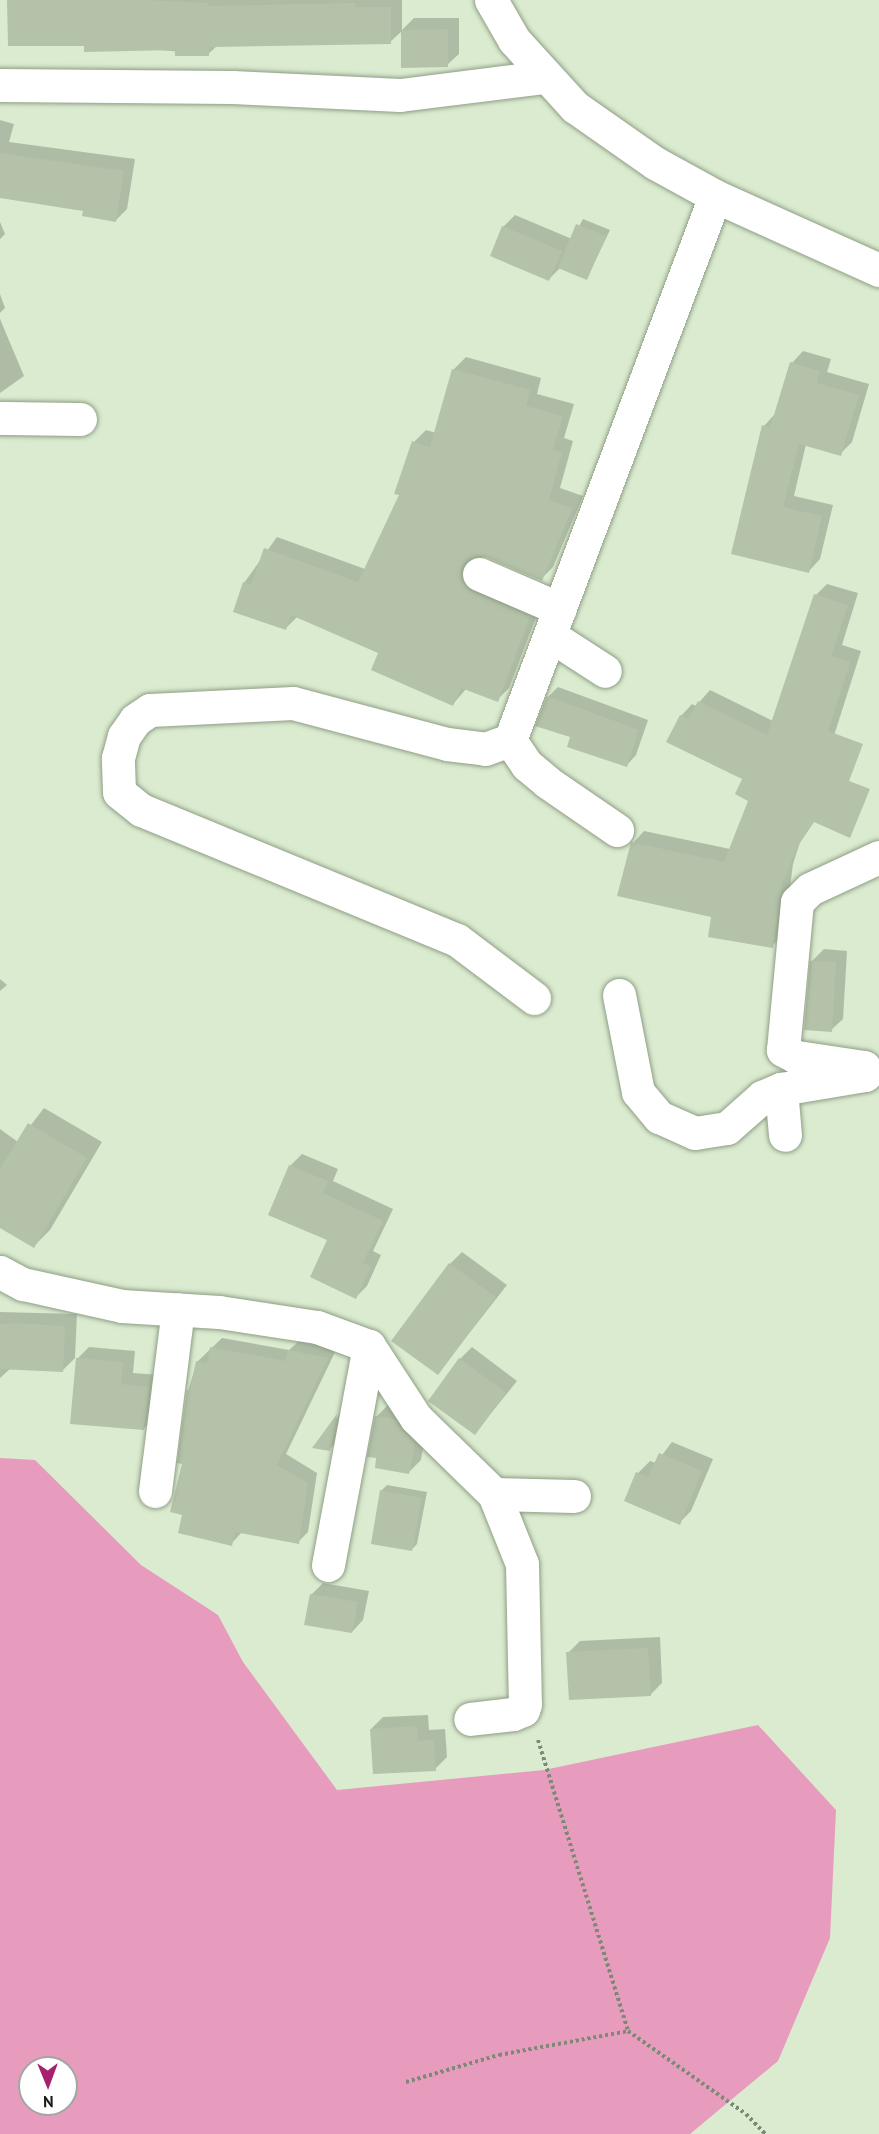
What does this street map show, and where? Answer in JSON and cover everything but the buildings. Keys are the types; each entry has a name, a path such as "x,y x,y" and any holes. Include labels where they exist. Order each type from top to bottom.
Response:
{"street":[{"path":"491,0 514,40 545,77 583,113 655,163 715,196 879,270"},
{"path":"0,86 232,87 400,95 545,77"},
{"path":"534,998 457,940 141,810 124,799 117,782 124,736 135,720 150,710 306,704 447,744 485,749 510,740 715,196"},
{"path":"0,418 80,419"},
{"path":"479,574 555,622 605,671"},
{"path":"510,740 527,765 547,782 617,830"},
{"path":"619,995 638,1092 659,1117 695,1133 727,1128 762,1097 781,1089 865,1075 864,1067 796,1057 783,1050 797,902 810,889 879,857"},
{"path":"781,1089 785,1135"},
{"path":"0,1272 23,1284 122,1306 178,1309 317,1327 369,1346 416,1418 494,1494 522,1564 525,1704 523,1710 513,1714 470,1719"},
{"path":"155,1491 178,1309"},
{"path":"328,1565 369,1346"},
{"path":"494,1494 573,1496"}],"path":[{"path":"525,1704 549,1768 560,1816 628,2031 746,2115 765,2134"},
{"path":"406,2082 499,2055 628,2031"}],"shaded area":[{"path":"0,1458 35,1460 141,1565 218,1615 243,1662 337,1790 544,1770 758,1725 836,1810 830,1938 778,2061 690,2134 0,2134"}]}
